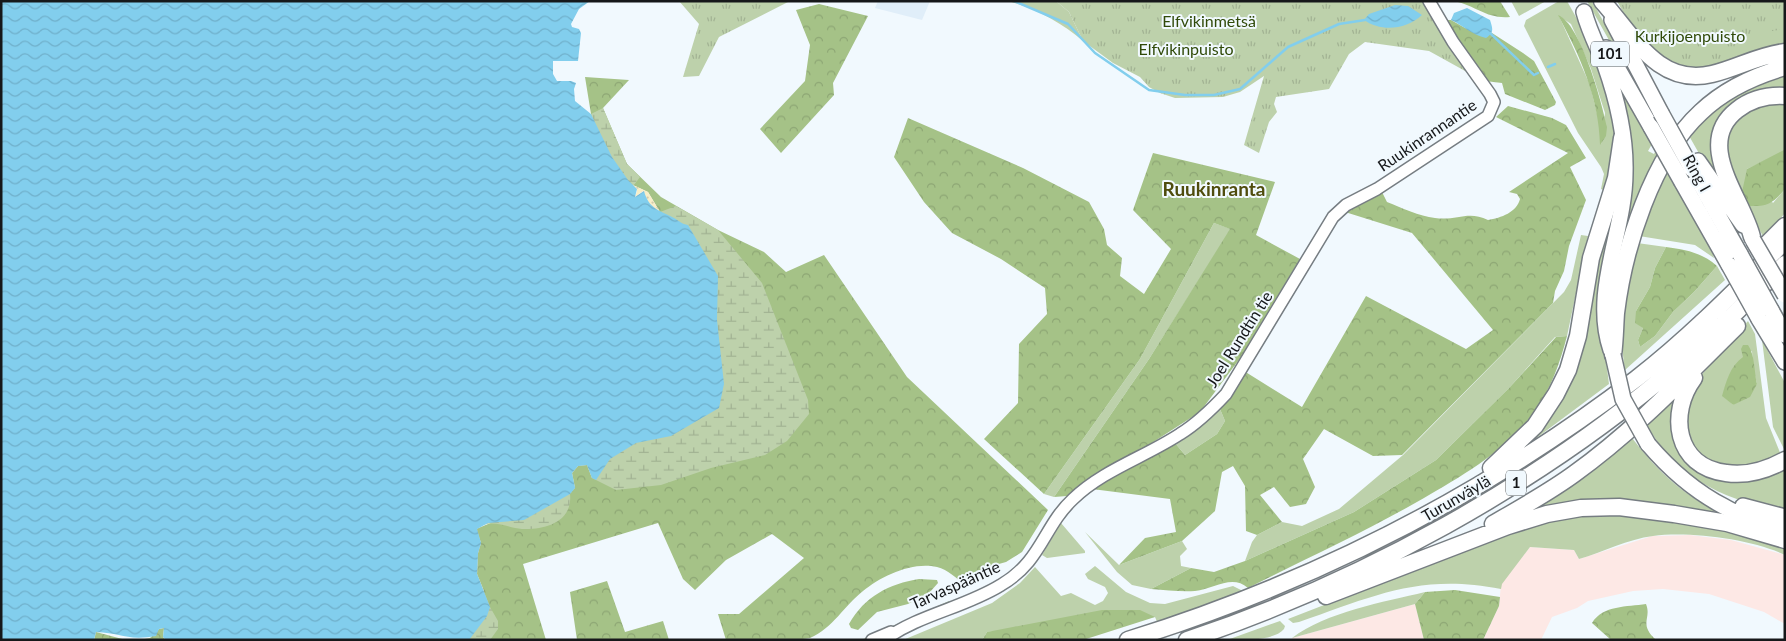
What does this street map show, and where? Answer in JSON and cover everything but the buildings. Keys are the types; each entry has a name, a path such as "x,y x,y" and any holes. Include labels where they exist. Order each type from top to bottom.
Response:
{"highway":[{"path":"1602,1 1646,55 1664,69 1673,73 1697,77 1785,52"},
{"name":"101","path":"1602,1 1647,87 1663,110 1695,165"},
{"path":"1581,7 1608,74 1622,138 1625,176 1606,297 1608,338 1623,398 1648,444 1679,477 1726,508 1785,533"},
{"name":"Ring I","path":"1581,7 1729,265 1765,314 1785,334"},
{"path":"1613,354 1616,314 1626,261 1651,187 1673,146 1700,112 1716,100 1750,79 1785,67"},
{"path":"1752,239 1749,225 1722,166 1720,140 1730,117 1742,106 1765,97 1785,96"},
{"path":"1473,489 1493,465 1535,426 1556,394 1568,370 1578,336 1591,258 1616,178 1622,138"},
{"path":"1695,165 1752,239 1785,295"},
{"name":"Ring I","path":"1695,165 1740,254 1785,362"},
{"path":"1597,406 1785,226"},
{"name":"Turunväylä","path":"1128,640 1197,618 1280,586 1360,549 1473,489 1635,379 1675,346 1785,241"},
{"name":"Turunväylä","path":"1187,640 1302,596 1360,569 1496,497 1570,447 1678,366 1785,264"},
{"path":"1447,549 1516,511 1574,474 1629,430 1785,281"},
{"path":"1706,357 1683,395 1679,408 1679,431 1688,451 1704,466 1725,473 1754,472 1781,462"},
{"path":"1708,497 1785,517"},
{"path":"1203,634 1226,633 1447,549 1546,514 1600,507 1639,509 1708,519 1785,540"}],"street":[{"name":"Ruukinrannantie","path":"1346,204 1377,189 1488,116 1492,109 1494,102 1490,94 1454,42 1429,1"},
{"name":"Joel Rundtin tie","path":"1060,515 1072,500 1092,482 1181,434 1211,411 1226,394 1328,223 1346,204"},
{"name":"Tarvaspääntie","path":"872,640 981,596 1011,579 1038,552 1060,515"},
{"name":"Tarvaspääntie","path":"884,640 895,631"}],"shaded area":[{"path":"878,1 930,1 922,20 875,8"},
{"path":"1690,535 1731,540 1785,555 1785,624 1764,612 1709,594 1663,589 1633,591 1588,601 1577,608 1552,617 1541,640 1483,640 1499,606 1501,584 1530,547 1574,550 1579,559 1652,536"},
{"path":"1415,604 1424,640 1292,640 1292,638"}],"green space":[{"path":"679,1 790,1 719,37 699,76 683,77 699,24"},
{"path":"1008,1 1056,1 1069,12 1083,41 1048,17"},
{"name":"Elfvikinpuisto","path":"1056,1 1423,1 1476,77 1429,51 1365,42 1349,54 1329,89 1276,97 1274,104 1277,112 1269,122 1259,153 1244,145 1264,76 1240,92 1223,97 1175,98 1160,93 1149,87 1140,77 1113,63 1083,41 1069,12"},
{"path":"1454,1 1500,1 1510,17 1494,16"},
{"path":"1511,1 1546,1 1519,16"},
{"path":"1559,1 1567,1 1600,67 1612,103 1617,138 1606,191 1601,189 1604,174 1601,167 1578,133 1524,26 1526,20","holes":["1559,16 1571,24 1591,69 1605,113 1601,144 1599,122 1590,85"]},
{"path":"1587,1 1592,1 1657,118 1655,122"},
{"path":"1617,1 1737,37 1785,25 1785,48 1715,70 1630,24"},
{"name":"Kurkijoenpuisto","path":"1617,1 1785,1 1785,29 1737,37 1733,63 1715,70 1673,69 1638,35"},
{"path":"819,4 868,16 833,83 834,95 781,153 760,129 805,81 810,45 796,10"},
{"path":"1558,15 1567,21 1575,33 1595,83 1607,127 1606,136 1600,145 1596,111 1587,78 1574,46"},
{"path":"1445,20 1451,20 1467,29 1492,33 1534,61 1556,102 1555,105 1545,110 1505,94 1502,83 1485,81"},
{"path":"1785,73 1785,92 1725,117 1726,187 1701,157 1688,134 1701,119 1737,92"},
{"path":"585,77 629,80 603,108 627,164 661,197 718,230 764,252 786,272 824,255 907,377 1048,510 1022,552 1006,562 988,567 965,586 949,572 937,567 918,566 888,575 870,585 832,623 810,638 726,640 718,614 739,614 804,558 772,534 726,560 695,590 683,579 658,523 523,564 546,640 469,640 484,591 477,574 478,553 481,543 476,529 575,488 572,473 578,466 587,465 592,478 660,212 648,192 633,185 599,131 591,114"},
{"path":"1623,90 1652,144 1648,151 1654,154 1655,152 1659,157 1627,234 1620,233 1625,127"},
{"path":"1785,100 1785,151 1747,169 1773,203 1785,189 1785,213 1764,238 1742,199 1722,143 1742,110"},
{"path":"1508,106 1552,118 1566,125 1586,158 1570,167 1586,200 1569,246 1564,271 1555,291 1553,303 1402,455 1373,456 1324,429 1303,459 1315,487 1306,504 1290,507 1274,487 1260,495 1282,522 1257,535 1246,531 1245,486 1233,466 1222,472 1215,511 1182,541 1119,565 1145,538 1176,532 1170,499 1092,489 1096,483 1175,443 1185,455 1217,434 1225,421 1220,409 1244,371 1302,407 1366,296 1466,349 1493,330 1412,233 1345,212 1382,192 1387,202 1429,217 1443,219 1474,216 1488,220 1508,214 1516,207 1520,199 1517,194 1509,192 1568,153 1496,117"},
{"path":"603,108 627,164 640,177 628,193 588,130 591,114"},
{"path":"908,118 1023,168 1089,202 1104,229 1107,245 1122,258 1120,276 1144,294 1171,249 1133,210 1153,153 1275,182 1256,235 1300,259 1241,357 1200,412 1147,446 1091,478 1067,496 1054,497 1149,359 1230,229 1214,223 1140,359 1044,494 984,439 1018,403 1019,344 1047,314 1045,288 1001,259 952,233 924,202 894,157"},
{"path":"1784,150 1785,189 1770,203 1762,206 1750,206 1742,192 1747,169"},
{"path":"1666,168 1711,247 1714,258 1695,245 1639,236"},
{"path":"1618,188 1605,353 1609,384 1519,451 1549,414"},
{"path":"676,206 718,230 762,283 808,400 809,414 787,441 765,455 711,468 661,485 616,490 592,478 587,465 578,466 572,473 575,488 570,494 570,504 562,518 556,522 548,526 531,529 486,524 477,529 481,543 478,553 477,574 490,607 498,621 498,629 490,640 452,640 448,512 654,208 660,212"},
{"path":"1214,223 1231,229 1149,359 1054,497 1044,494 1140,359"},
{"path":"1581,235 1588,236 1567,336 1555,337 1509,388 1436,460 1354,512 1245,561 1252,542 1257,535 1282,522 1302,526 1339,509 1403,455 1564,292 1571,280"},
{"path":"1637,243 1666,247 1655,268 1650,287 1636,311 1643,328 1638,340 1640,347 1655,336 1673,312 1717,266 1725,280 1625,370 1622,337 1623,321 1627,290"},
{"path":"1666,247 1699,255 1717,266 1673,312 1655,336 1640,347 1638,340 1643,328 1635,323 1636,311 1650,287 1655,268"},
{"path":"1748,321 1755,334 1766,418 1781,455 1766,465 1717,468 1692,450 1682,410 1691,387","holes":["1752,351 1757,384 1733,405 1723,396 1729,376 1736,365"]},
{"path":"1567,336 1554,376 1534,412 1523,426 1498,450 1454,480 1381,522 1248,588 1236,582 1229,582 1195,591 1151,589 1191,568 1214,572 1245,561 1354,512 1436,460 1509,388 1556,337"},
{"path":"1762,340 1785,383 1785,451 1773,427"},
{"path":"1743,345 1748,345 1752,353 1757,384 1750,397 1733,405 1722,396 1732,370 1743,357 1741,349"},
{"path":"1680,391 1675,407 1696,467 1785,468 1785,512 1741,501 1722,493 1687,473 1672,459 1645,422"},
{"path":"1220,409 1225,421 1217,434 1185,455 1175,443"},
{"path":"1630,435 1649,459 1682,490 1722,513 1718,518 1525,511"},
{"path":"1599,513 1705,525 1785,547 1785,555 1771,549 1738,541 1684,535 1644,538 1579,559 1574,550 1530,547 1502,584 1501,589 1446,584 1421,586 1375,596 1299,622 1293,623 1288,619 1533,524"},
{"path":"1061,523 1085,553 1047,558 1042,555"},
{"path":"1085,532 1119,565 1182,541 1187,549 1180,556 1181,566 1191,568 1151,589 1132,585 1117,572"},
{"path":"1095,566 1126,592 1150,603 1165,604 1233,586 1245,592 1158,624 1155,617 987,632 982,640 903,640 992,603 1020,583 1035,567 1061,596 1071,593 1095,605 1103,601 1108,593 1105,587 1088,579 1085,574"},
{"path":"919,579 937,580 938,583 930,592 908,604 877,612 858,630 851,628 849,624 855,614 870,599 888,588"},
{"path":"607,581 625,632 663,621 669,640 577,640 570,592"},
{"path":"1455,590 1500,597 1499,606 1483,640 1424,640 1415,604 1425,592"},
{"path":"1425,592 1415,604 1292,638 1321,621 1338,615"},
{"path":"949,601 949,603 867,640 861,640"},
{"path":"1646,604 1648,629 1656,640 1611,640 1592,623 1602,613 1609,610"},
{"path":"1102,610 1140,610 1155,617 1083,640 982,640 987,632"},
{"path":"1280,621 1285,626 1284,629 1273,636 1258,639 1227,640"},
{"path":"164,628 163,637 166,640 139,640 150,638 159,629"},
{"path":"96,632 126,640 94,640"}],"sand":[{"path":"633,185 648,192 660,212 650,205 643,191 635,197 637,191"}],"water":[{"path":"1,1 590,1 579,9 571,24 572,27 579,29 581,33 578,61 553,61 553,74 557,81 576,83 574,89 575,101 591,114 612,157 628,180 637,189 635,197 644,191 649,202 655,208 688,225 718,276 717,320 724,384 719,408 671,436 636,443 610,459 596,480 592,478 587,465 578,466 572,473 575,488 570,494 524,520 488,523 477,529 481,543 478,553 477,574 490,607 487,616 469,640 166,640 163,637 164,628 159,629 156,636 138,638 96,632 94,640 1,640"},
{"path":"1395,5 1408,6 1422,15 1409,24 1393,28 1378,26 1364,20 1369,14"},
{"path":"1467,8 1490,20 1492,30 1486,38 1476,35 1451,20 1454,13"}],"waterway":[{"path":"1014,1 1068,24 1095,53 1149,90 1185,95 1214,95 1240,89 1288,47 1339,24 1365,20"},
{"path":"1490,33 1534,75 1538,73"},
{"path":"1548,67 1555,64"}],"district":[{"name":"Ruukinranta","path":"1214,189"}],"park label":[{"name":"Elfvikinmetsä","path":"1209,21"}]}
